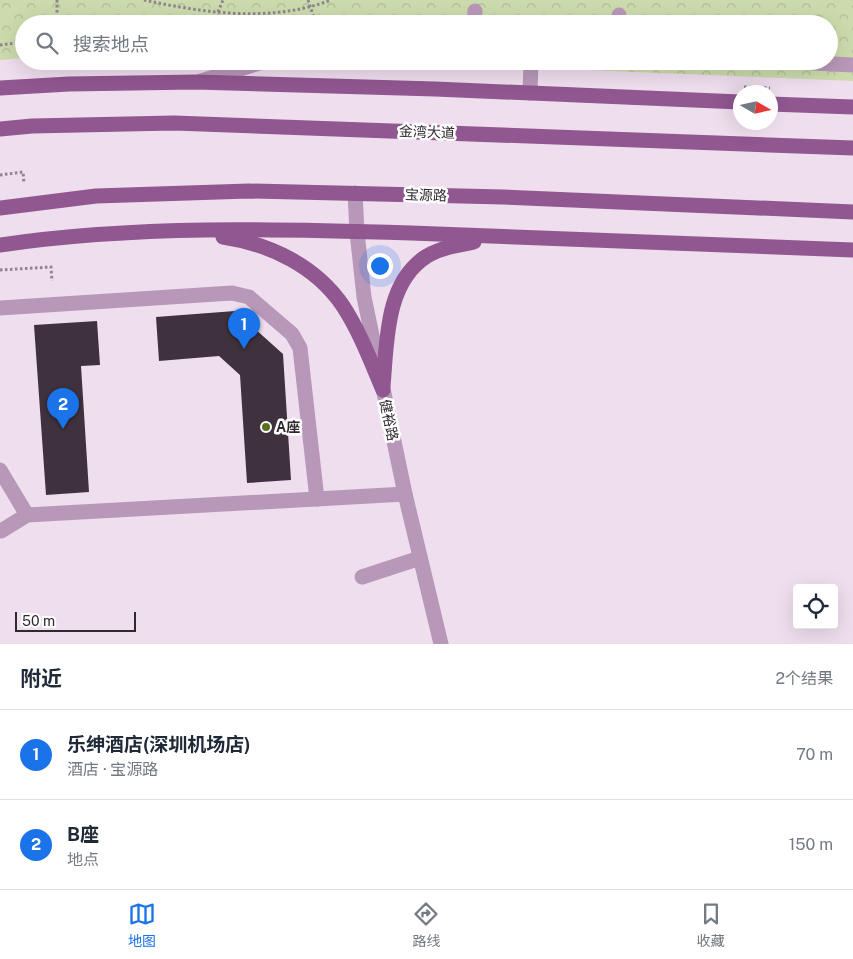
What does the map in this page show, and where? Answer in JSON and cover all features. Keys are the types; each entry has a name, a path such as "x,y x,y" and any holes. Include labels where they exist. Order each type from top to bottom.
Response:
{"main road":[{"path":"0,88 69,84 196,82 733,102"},
{"path":"778,104 853,107"},
{"name":"金湾大道","path":"0,129 32,126 174,123 853,148"},
{"name":"宝源路","path":"0,208 96,196 249,191 503,197 853,212"},
{"path":"179,230 257,244 298,262 324,284 343,305 361,338 383,390"},
{"path":"0,245 103,234 179,230 502,236 853,250"},
{"path":"383,390 386,344 392,313 397,295 410,271 428,256 440,250 502,236"}],"street":[{"path":"838,64 853,65"},
{"path":"196,82 236,70"},
{"path":"530,93 531,70"},
{"name":"健裕路","path":"356,193 357,232 364,297 405,494 441,644"},
{"path":"0,308 232,293 249,297 292,334 300,348 317,499"},
{"path":"0,470 27,515"},
{"path":"1,531 27,515 405,494"},
{"path":"362,577 420,558"}],"path":[{"path":"58,0 58,15"},
{"path":"144,0 218,12 267,13 310,8 331,0"},
{"path":"218,12 223,0"},
{"path":"308,0 313,15"},
{"path":"0,45 15,44"},
{"path":"0,174 23,172 24,183"},
{"path":"0,270 51,267 52,281"}],"green space":[{"path":"0,0 853,0 853,81 587,70 838,70 838,15 15,15 15,59 0,60"}],"building":[{"name":"A座","path":"235,311 283,354 291,480 247,483 240,375 219,356 159,361 156,317"},
{"path":"97,321 100,365 81,366 89,492 46,495 34,325"}],"place":[{"name":"乐绅酒店(深圳机场店)","path":"244,349"},
{"name":"A座","path":"266,427"},
{"name":"B座","path":"63,429"}]}
